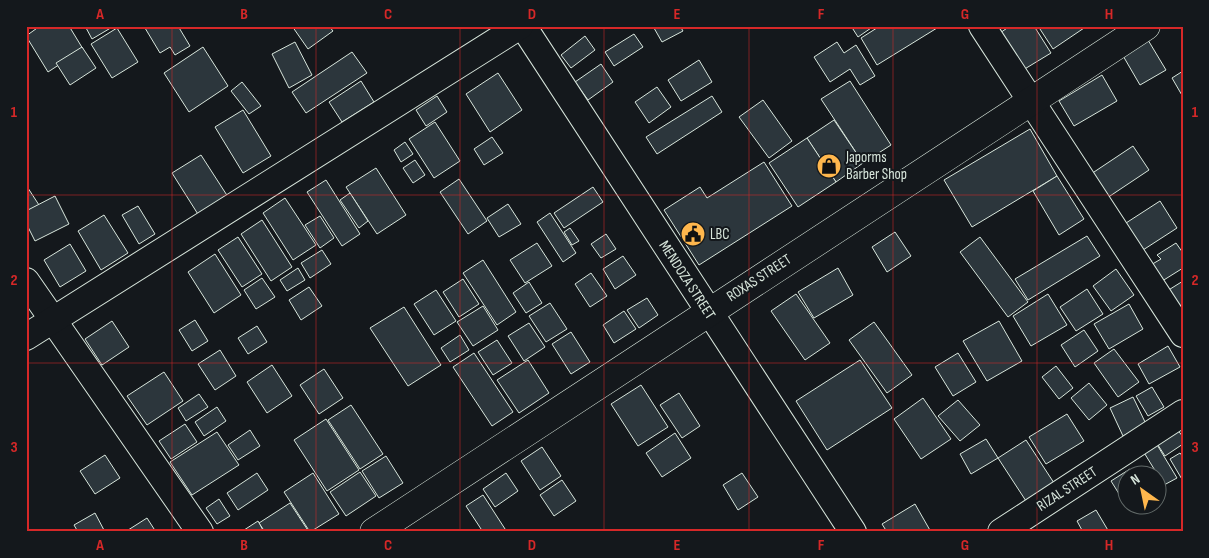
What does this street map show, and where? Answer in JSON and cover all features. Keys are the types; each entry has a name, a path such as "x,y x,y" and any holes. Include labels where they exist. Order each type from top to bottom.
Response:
{"main road":[{"name":"ROXAS STREET","path":"374,532 1146,26"}],"street":[{"name":"MENDOZA STREET","path":"521,26 853,532"},
{"path":"26,336 521,26"},
{"path":"982,26 1183,334"},
{"path":"26,281 200,532"},
{"name":"RIZAL STREET","path":"1001,532 1183,412"}],"building":[{"path":"40,26 69,26 83,49 48,72 26,36"},
{"path":"85,26 114,26 92,39"},
{"path":"148,26 178,26 190,46 175,55 170,47 160,53 145,28"},
{"path":"292,26 329,26 333,31 308,49"},
{"path":"658,26 680,26 683,31 662,42 654,28"},
{"path":"851,26 874,26 858,37"},
{"path":"880,26 936,26 937,28 877,65 861,38"},
{"path":"1010,26 1034,26 1051,53 1023,70 1000,33"},
{"path":"1038,26 1087,26 1053,49"},
{"path":"117,28 138,62 112,78 91,44"},
{"path":"634,34 643,47 614,66 605,52"},
{"path":"585,36 595,50 571,68 561,55"},
{"path":"1148,40 1166,70 1140,85 1122,54"},
{"path":"295,42 312,75 289,88 272,54"},
{"path":"837,42 844,53 856,45 875,76 860,85 850,69 830,82 814,57"},
{"path":"82,47 96,68 70,85 56,63"},
{"path":"203,47 228,86 189,112 164,73"},
{"path":"352,52 367,73 306,113 292,92"},
{"path":"699,60 712,82 681,101 668,80"},
{"path":"601,64 613,82 588,100 575,82"},
{"path":"1183,71 1183,97 1172,78"},
{"path":"498,73 522,110 490,132 466,94"},
{"path":"1102,75 1117,101 1074,126 1059,101"},
{"path":"361,81 374,102 342,122 329,102"},
{"path":"850,81 891,145 863,163 821,99"},
{"path":"242,82 261,106 249,114 231,91"},
{"path":"657,87 671,107 649,123 635,102"},
{"path":"437,96 447,112 426,126 416,110"},
{"path":"712,96 722,112 657,154 646,137"},
{"path":"763,100 792,141 769,158 739,117"},
{"path":"243,110 271,156 243,173 215,127"},
{"path":"834,120 863,163 836,182 807,138"},
{"path":"435,122 460,161 434,178 409,139"},
{"path":"1030,129 1057,176 972,227 944,180"},
{"path":"492,137 503,153 484,165 474,149"},
{"path":"807,138 836,182 798,207 769,163"},
{"path":"405,142 413,154 401,162 394,150"},
{"path":"1133,146 1149,170 1104,200 1088,176"},
{"path":"201,155 230,200 201,219 172,173"},
{"path":"415,160 425,175 413,183 403,168"},
{"path":"764,162 792,206 699,265 664,210 700,187 707,198"},
{"path":"376,168 406,215 377,234 346,187"},
{"path":"1057,176 1084,219 1059,235 1033,191"},
{"path":"459,179 487,221 468,234 440,192"},
{"path":"326,180 360,234 342,246 307,192"},
{"path":"26,185 39,205 26,213"},
{"path":"593,187 603,202 564,228 554,213"},
{"path":"350,193 368,221 359,228 340,200"},
{"path":"55,196 69,224 35,241 26,223 26,211"},
{"path":"285,198 316,245 293,260 263,213"},
{"path":"1160,201 1177,228 1143,250 1126,223"},
{"path":"508,204 521,224 499,237 487,218"},
{"path":"138,206 155,234 139,244 122,215"},
{"path":"550,213 576,253 563,262 537,222"},
{"path":"104,215 128,253 101,270 78,231"},
{"path":"320,216 334,238 320,248 305,225"},
{"path":"262,220 292,267 271,281 241,234"},
{"path":"570,228 579,241 572,245 564,232"},
{"path":"895,232 911,256 887,272 872,247"},
{"path":"606,234 616,249 601,258 591,244"},
{"path":"1087,236 1100,256 1028,300 1015,279"},
{"path":"238,237 262,274 242,287 218,250"},
{"path":"980,237 1028,302 1008,317 960,252"},
{"path":"537,243 552,266 525,283 510,260"},
{"path":"1176,243 1183,253 1183,268 1159,283 1149,266 1161,259 1157,255"},
{"path":"70,244 86,271 60,287 44,260"},
{"path":"322,250 331,264 310,278 301,263"},
{"path":"215,254 241,295 214,313 188,272"},
{"path":"623,256 636,275 615,289 603,269"},
{"path":"483,260 516,312 497,325 463,273"},
{"path":"298,268 305,280 287,291 280,280"},
{"path":"838,268 853,295 814,318 798,292"},
{"path":"1116,269 1134,295 1111,311 1093,286"},
{"path":"591,273 607,296 590,307 575,284"},
{"path":"262,278 275,297 256,309 244,290"},
{"path":"463,279 479,304 459,317 443,292"},
{"path":"1183,281 1183,316 1167,291"},
{"path":"529,282 542,303 526,313 513,293"},
{"path":"309,287 322,306 301,320 289,300"},
{"path":"1087,289 1103,314 1076,331 1060,307"},
{"path":"436,290 456,321 434,335 414,304"},
{"path":"796,294 830,343 805,360 771,311"},
{"path":"1048,294 1067,325 1031,346 1013,316"},
{"path":"647,298 658,315 639,328 627,310"},
{"path":"550,303 567,329 546,342 529,316"},
{"path":"1129,304 1143,329 1109,349 1094,324"},
{"path":"483,306 498,330 473,346 457,322"},
{"path":"404,307 441,365 408,386 370,328"},
{"path":"624,311 636,329 614,343 603,325"},
{"path":"195,320 208,341 192,351 179,330"},
{"path":"112,321 129,347 102,365 85,339"},
{"path":"999,321 1022,361 987,381 963,341"},
{"path":"874,322 912,375 887,393 849,340"},
{"path":"529,323 545,347 524,361 508,336"},
{"path":"257,326 267,342 248,354 238,338"},
{"path":"1084,330 1098,351 1075,367 1061,345"},
{"path":"571,332 590,362 571,374 552,344"},
{"path":"460,335 469,350 450,362 441,348"},
{"path":"497,340 512,363 493,375 478,352"},
{"path":"1168,346 1180,367 1149,384 1138,364"},
{"path":"1114,349 1139,382 1118,397 1094,363"},
{"path":"220,350 236,376 215,390 198,364"},
{"path":"474,353 513,412 492,426 453,367"},
{"path":"958,353 976,382 953,396 935,367"},
{"path":"528,360 549,393 519,413 497,380"},
{"path":"860,360 892,408 827,450 796,401"},
{"path":"272,365 292,396 267,413 247,382"},
{"path":"1056,366 1073,388 1059,399 1042,377"},
{"path":"324,369 343,398 319,414 300,385"},
{"path":"164,372 183,401 147,425 127,396"},
{"path":"1089,383 1107,405 1089,420 1071,398"},
{"path":"641,385 668,427 638,446 611,404"},
{"path":"1152,387 1164,407 1148,416 1136,396"},
{"path":"679,393 700,426 682,438 660,405"},
{"path":"199,394 208,407 186,421 178,408"},
{"path":"1133,397 1146,424 1123,436 1110,408"},
{"path":"923,398 951,439 921,459 894,419"},
{"path":"958,400 980,425 960,441 938,416"},
{"path":"351,405 383,454 360,469 328,420"},
{"path":"217,407 226,421 204,436 195,422"},
{"path":"1067,414 1084,441 1046,464 1029,437"},
{"path":"326,419 359,470 327,491 294,440"},
{"path":"185,424 197,442 171,459 159,441"},
{"path":"1177,429 1183,437 1183,444 1165,456 1156,442"},
{"path":"250,430 260,446 238,460 228,445"},
{"path":"217,432 239,465 192,495 170,462"},
{"path":"675,433 691,458 662,477 646,453"},
{"path":"986,439 998,458 971,474 960,454"},
{"path":"1026,440 1054,483 1026,501 998,458"},
{"path":"1156,443 1177,478 1166,484 1166,466 1152,466 1143,451"},
{"path":"542,447 561,476 540,490 521,461"},
{"path":"1180,453 1183,457 1183,481 1170,459"},
{"path":"105,455 120,478 95,494 80,471"},
{"path":"386,456 403,483 379,498 362,471"},
{"path":"360,472 376,496 346,516 330,492"},
{"path":"257,473 268,490 238,510 227,493"},
{"path":"313,473 339,514 310,532 284,492"},
{"path":"506,473 518,491 495,507 483,489"},
{"path":"742,473 758,497 738,510 723,485"},
{"path":"1116,478 1116,489 1111,481"},
{"path":"562,480 576,501 554,516 540,495"},
{"path":"483,495 507,532 483,532 466,506"},
{"path":"219,499 230,516 217,524 206,508"},
{"path":"290,503 309,532 265,532 259,523"},
{"path":"915,504 931,532 887,532 882,524"},
{"path":"1096,510 1109,532 1083,532 1077,521"},
{"path":"95,513 105,532 78,532 74,525"},
{"path":"147,518 156,532 125,532"},
{"path":"258,521 264,532 241,532"}],"place":[{"name":"Japorms Barber Shop","path":"829,166"},
{"name":"LBC","path":"693,234"}]}
